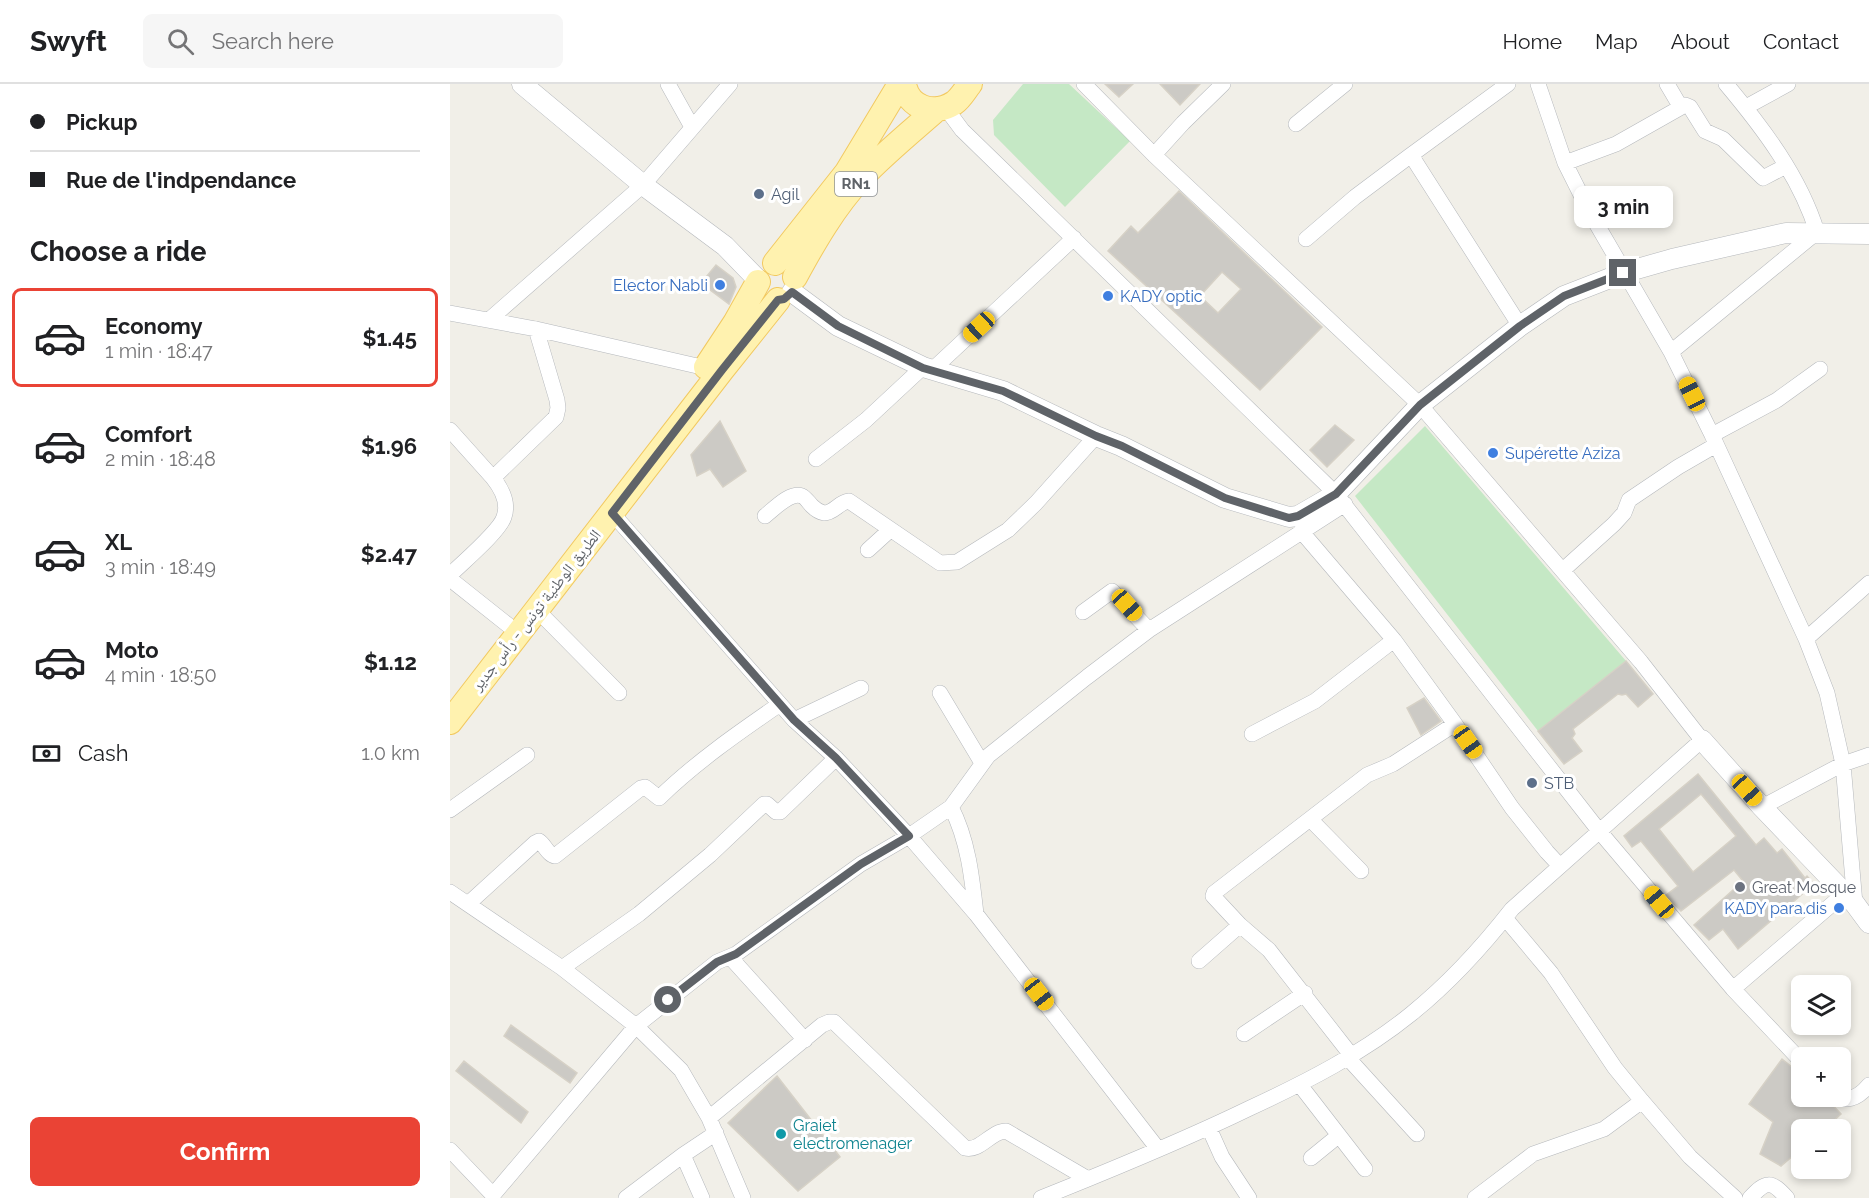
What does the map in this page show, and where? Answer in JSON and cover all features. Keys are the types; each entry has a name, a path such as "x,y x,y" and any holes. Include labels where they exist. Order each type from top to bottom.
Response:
{"main road":[{"name":"RN1","path":"902,84 907,96 922,108 941,108 959,98 970,84"},
{"name":"الطريق الوطنية تونس - رأس جدير","path":"450,705 508,625 608,501 706,368 764,273 847,172 902,84"},
{"name":"الطريق الوطنية تونس - رأس جدير","path":"450,722 722,370 788,290 817,237 846,196 880,159 941,108"},
{"path":"781,263 790,268 788,290 767,297 759,288 764,273 781,263"}],"street":[{"path":"522,84 643,185 764,273"},
{"path":"668,84 692,128"},
{"path":"489,320 643,185 730,84"},
{"path":"1084,84 1154,154 1420,405 1641,662 1702,740 1762,807 1850,898 1869,923"},
{"path":"1154,154 1223,84"},
{"path":"1296,124 1345,84"},
{"path":"1306,239 1355,197 1508,84"},
{"path":"1538,84 1565,163 1623,273 1671,352 1806,639 1827,693 1843,764 1850,898"},
{"path":"1667,84 1680,106"},
{"path":"1726,84 1746,107 1786,166 1810,209 1817,232"},
{"path":"1746,107 1788,84"},
{"path":"1565,163 1616,144 1685,105 1690,107 1705,131 1724,139 1763,178 1786,166"},
{"path":"941,108 1341,499 1600,832 1733,989 1791,1050"},
{"path":"1411,155 1520,326"},
{"path":"1671,352 1817,232"},
{"path":"450,1150 494,1197 636,1026 717,962 730,957 861,864 909,836 951,807 982,763 1087,677 1149,630 1301,531 1341,499 1420,405 1520,326 1564,296 1623,273 1672,259 1786,233 1869,234"},
{"path":"816,459 927,369 1074,238"},
{"path":"788,290 838,326 927,369 1003,391 1096,436 1122,446 1225,498 1289,518 1341,499"},
{"path":"450,313 537,329 706,368"},
{"path":"493,477 556,417 557,400 537,329"},
{"path":"1563,570 1614,524 1624,513 1629,500 1820,369"},
{"path":"450,430 493,477 503,494 505,504 501,524 452,571 508,625"},
{"path":"765,516 789,498 798,495 823,513 830,512 845,501 851,502 940,563 957,562 1008,530 1036,504 1096,436"},
{"path":"612,513 794,720 836,758 909,836 976,914 1158,1149"},
{"path":"868,550 890,530"},
{"path":"1301,531 1394,640 1512,808 1546,852 1560,866"},
{"path":"1806,639 1869,583"},
{"path":"1083,612 1112,591 1149,630"},
{"path":"536,609 619,693"},
{"path":"1252,734 1315,701 1394,640"},
{"path":"794,720 861,688"},
{"path":"940,693 982,763"},
{"path":"468,904 535,843 539,841 555,856 641,788 645,787 659,798 683,774 780,704"},
{"path":"1416,1134 1349,1056 1305,993 1269,950 1240,925 1213,894 1367,775 1393,764 1455,724"},
{"path":"1041,1198 1209,1128 1300,1085 1349,1056 1423,1005 1512,909 1702,740"},
{"path":"450,810 527,755"},
{"path":"1762,807 1843,764 1869,755"},
{"path":"562,968 639,914 710,855 765,804 776,812 780,812 836,758"},
{"path":"951,807 961,828 970,869 976,914"},
{"path":"1310,819 1361,871"},
{"path":"450,892 562,968 636,1026 681,1070 709,1118 743,1198"},
{"path":"1733,989 1850,898"},
{"path":"1505,918 1551,974 1615,1068 1642,1101 1690,1157 1735,1198"},
{"path":"1199,961 1240,925"},
{"path":"730,957 805,1040"},
{"path":"1244,1034 1305,993"},
{"path":"709,1118 822,1025 834,1022 964,1148 973,1149 1000,1131 1006,1131 1088,1179"},
{"path":"1300,1085 1365,1169"},
{"path":"1851,1099 1869,1085"},
{"path":"1475,1198 1533,1154 1604,1129 1642,1101"},
{"path":"1209,1128 1222,1156 1249,1198"},
{"path":"626,1198 716,1133"},
{"path":"1311,1158 1338,1136"},
{"path":"683,1155 702,1198"},
{"path":"1750,1198 1761,1187 1768,1184 1777,1187 1787,1198"}],"green space":[{"path":"1023,84 1069,84 1130,141 1065,207 994,135 993,120"},
{"path":"1425,426 1626,661 1538,731 1355,496"}],"building":[{"path":"1105,84 1133,84 1119,97"},
{"path":"1160,84 1200,84 1180,105"},
{"path":"1179,191 1322,327 1260,390 1108,251 1131,226 1138,233","holes":["1222,272 1241,289 1218,313 1200,296"]},
{"name":"Elector Nabli","path":"716,265 733,278 736,287 729,304 701,283"},
{"path":"720,421 746,471 723,487 710,469 697,476 691,455"},
{"path":"1335,425 1354,440 1327,467 1310,450"},
{"path":"1626,661 1653,694 1638,707 1626,694 1618,694 1573,729 1575,734 1572,738 1582,751 1564,764 1538,731"},
{"path":"1424,698 1441,721 1421,735 1407,708"},
{"path":"1698,774 1756,845 1764,838 1777,853 1782,849 1805,878 1807,876 1814,884 1738,949 1723,929 1709,940 1694,925 1743,881 1734,870 1681,911 1666,895 1678,886 1641,841 1632,847 1624,836","holes":["1701,794 1736,836 1693,872 1659,829"]},
{"path":"511,1025 577,1073 570,1083 504,1036"},
{"path":"1782,1059 1791,1066 1791,1107 1834,1107 1841,1114 1836,1119 1791,1119 1791,1157 1781,1166 1760,1154 1773,1122 1749,1104"},
{"path":"464,1061 528,1112 521,1123 456,1071"},
{"name":"Graiet electromenager","path":"777,1076 840,1157 798,1191 728,1123"}],"place":[{"name":"Agil","path":"759,194"},
{"name":"Elector Nabli","path":"720,285"},
{"name":"KADY optic","path":"1108,296"},
{"name":"Supérette Aziza","path":"1493,453"},
{"name":"STB","path":"1532,783"},
{"name":"Great Mosque","path":"1740,887"},
{"name":"KADY para.dis","path":"1839,908"},
{"name":"Graiet electromenager","path":"781,1134"}],"route":[{"path":"668,1000 717,962 736,954 861,864 909,836 836,758 794,720 612,513 778,300 784,299 792,292 820,315 838,326 923,368 1003,391 1096,436 1122,446 1225,498 1289,518 1298,516 1336,494 1420,405 1520,326 1564,296 1623,273"}]}
